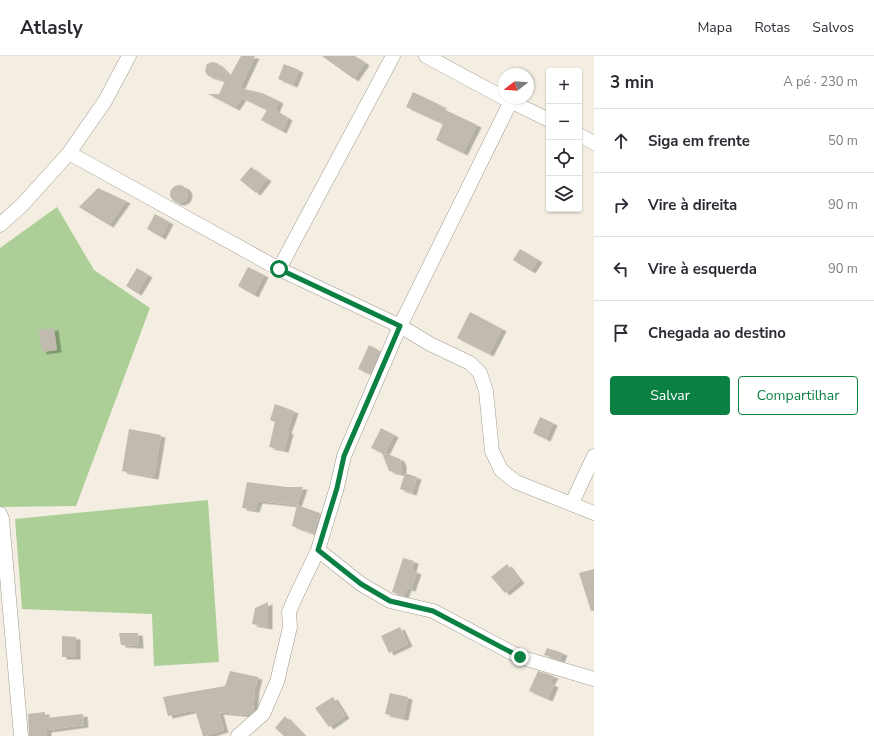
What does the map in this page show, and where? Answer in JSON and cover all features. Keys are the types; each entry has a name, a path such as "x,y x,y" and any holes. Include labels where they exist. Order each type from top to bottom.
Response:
{"street":[{"path":"0,225 23,204 69,153 105,101 129,56"},
{"path":"279,269 393,56"},
{"path":"426,56 498,95"},
{"path":"238,736 263,714 277,682 290,627 289,612 318,550 337,488 344,456 400,326 504,104"},
{"path":"516,104 546,119"},
{"path":"582,137 594,143"},
{"path":"69,153 279,269 400,326 430,344 470,363 480,373 486,391 492,450 501,470 516,482 594,513"},
{"path":"572,503 594,456"},
{"path":"0,514 2,519 21,736"},
{"path":"318,550 361,584 390,601 433,611 520,657 594,679"}],"green space":[{"path":"57,207 94,270 150,308 76,506 0,507 0,248"},
{"path":"208,500 219,662 154,666 152,614 22,609 15,519"}],"building":[{"path":"241,56 255,56 240,88 262,93 279,101 275,110 288,118 282,131 261,120 267,110 242,98 235,108 208,94 219,94 225,81 208,76 205,71 207,64 212,62 217,63 230,76"},
{"path":"322,56 355,56 365,63 354,79"},
{"path":"284,64 299,70 293,85 278,79"},
{"path":"413,92 442,106 441,108 477,125 463,153 436,140 443,124 406,107"},
{"path":"251,167 267,179 256,193 240,180"},
{"path":"175,185 183,185 188,190 186,201 183,203 175,203 170,198 170,190"},
{"path":"98,188 126,201 109,225 79,207"},
{"path":"155,214 169,222 161,237 147,229"},
{"path":"520,249 538,260 531,271 513,260"},
{"path":"248,267 264,275 254,295 238,286"},
{"path":"137,268 148,275 137,293 126,286"},
{"path":"470,312 502,329 489,354 457,338"},
{"path":"54,328 57,350 42,352 39,330"},
{"path":"369,345 380,351 370,374 358,369"},
{"path":"275,404 294,411 287,431 289,432 284,450 269,447 275,422 270,420"},
{"path":"540,417 553,423 546,439 533,433"},
{"path":"381,428 394,435 385,453 400,459 402,464 402,474 389,471 382,453 371,448"},
{"path":"129,429 161,435 154,477 122,471"},
{"path":"405,473 417,477 412,493 400,489"},
{"path":"247,482 287,487 303,487 297,505 258,501 255,510 242,508"},
{"path":"297,505 320,513 314,534 292,526"},
{"path":"403,558 414,561 412,570 417,572 411,589 407,588 404,596 392,592"},
{"path":"507,564 520,581 505,593 491,577"},
{"path":"594,569 594,611 591,611 579,573"},
{"path":"268,602 268,627 252,624 255,608"},
{"path":"400,627 408,644 389,653 381,636"},
{"path":"119,633 138,633 139,646 121,645"},
{"path":"62,636 76,637 76,657 62,657"},
{"path":"547,648 563,653 560,660 544,655"},
{"path":"230,671 258,677 255,689 253,712 249,715 219,712 224,730 205,736 203,736 195,710 168,716 163,697 225,686"},
{"path":"538,671 554,676 550,683 554,685 548,699 529,691"},
{"path":"390,693 408,697 404,718 385,714"},
{"path":"333,697 345,716 329,727 315,708"},
{"path":"45,712 45,718 83,714 84,725 47,730 47,736 29,736 28,714"},
{"path":"285,716 304,736 284,736 275,728"}],"route":[{"path":"279,269 400,326 344,456 337,488 318,550 361,584 390,601 433,611 520,657"}]}
